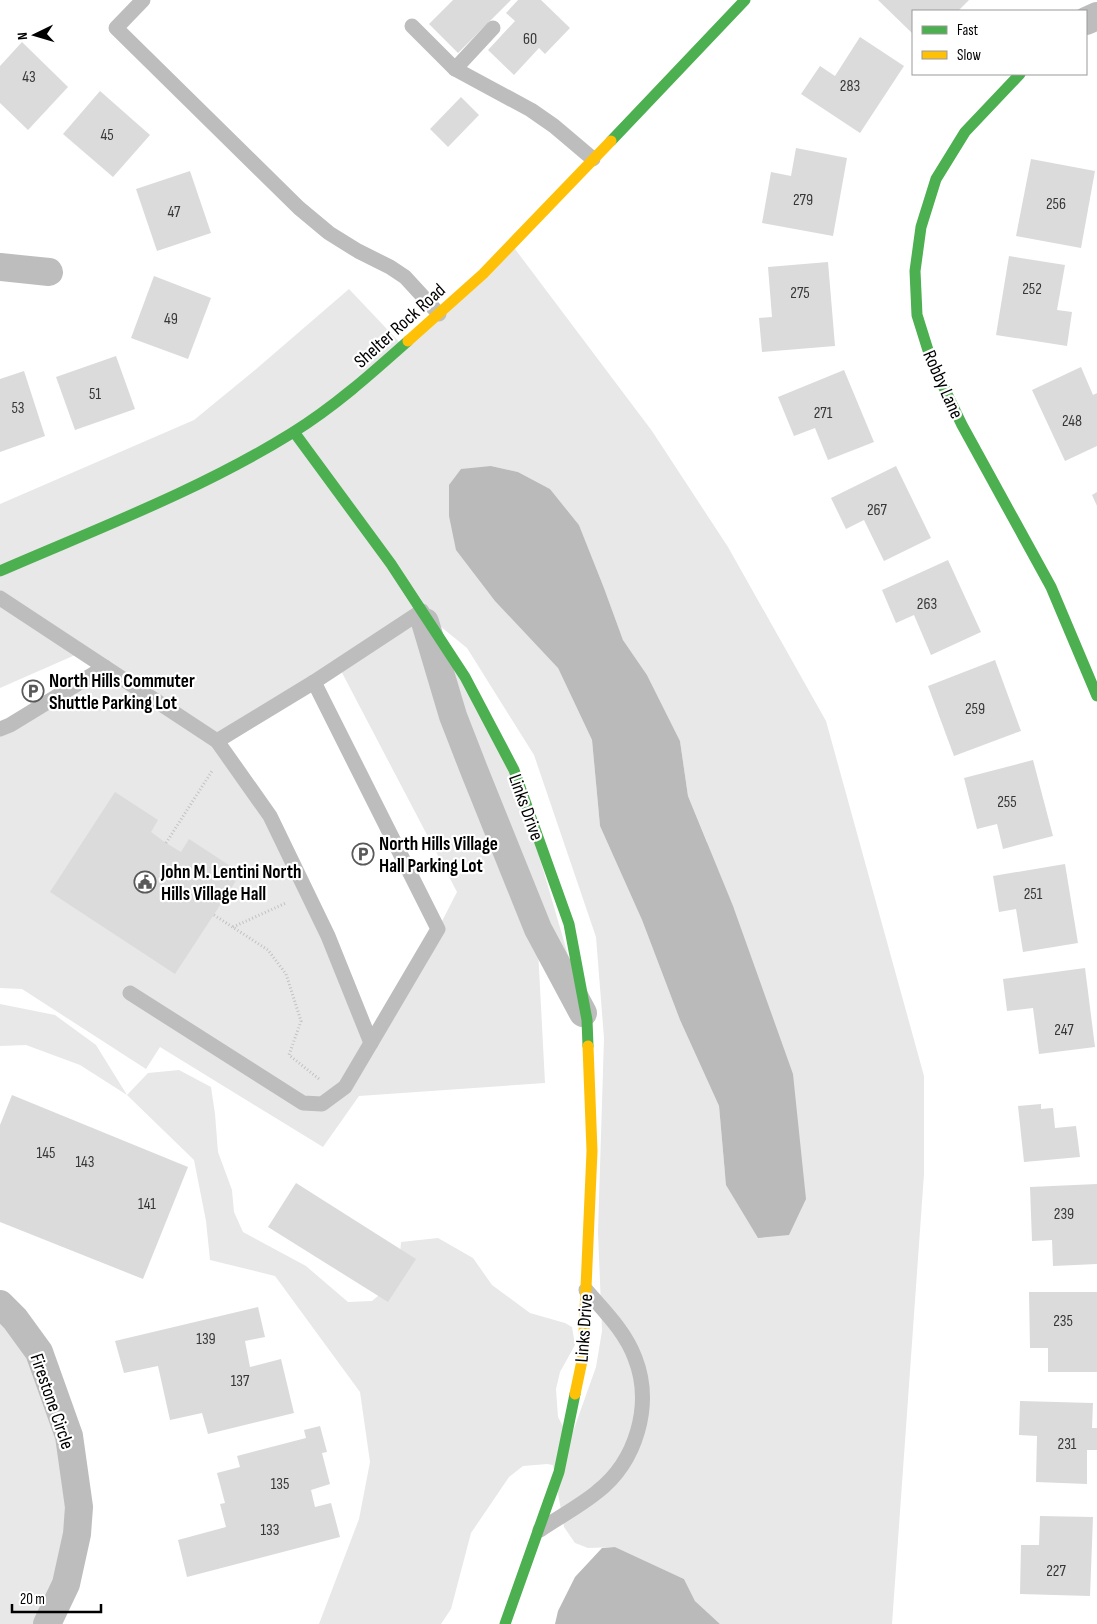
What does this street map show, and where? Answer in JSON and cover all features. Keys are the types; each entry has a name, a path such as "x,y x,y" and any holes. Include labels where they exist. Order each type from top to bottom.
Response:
{"street":[{"name":"Shelter Rock Road","path":"0,570 195,487 242,463 294,432 342,398 439,314 503,254 745,0"},
{"name":"Robby Lane","path":"1019,75 964,132 936,179 921,227 915,271 917,315 936,372 962,425 1052,587 1097,696"},
{"path":"0,267 49,272"},
{"name":"Links Drive","path":"294,432 391,564 465,677 514,770 569,924 587,1020 592,1151 583,1356 559,1472 506,1624"},
{"name":"Links Drive","path":"422,611 454,716 538,929 587,1020"},
{"name":"Firestone Circle","path":"0,1304 16,1319 39,1352 69,1436 79,1507 77,1534 66,1584 47,1624"}],"lane":[{"path":"142,0 116,28 299,208 329,233 405,277 439,314"},
{"path":"412,26 455,69 531,110 554,126 593,160"},
{"path":"455,69 494,28"},
{"path":"0,598 221,746 270,816 328,936 371,1043"},
{"path":"221,746 422,611"},
{"path":"0,729 10,725 105,667"},
{"path":"130,993 303,1103 322,1104 345,1087 438,929 314,682"},
{"path":"539,1531 598,1492 614,1476 627,1457 636,1436 643,1408 642,1384 635,1357 620,1329 586,1290"}],"path":[{"path":"166,843 221,746"},
{"path":"233,927 278,906"},
{"path":"214,915 268,950 286,974 300,1021 289,1055 319,1078 322,1104"}],"shaded area":[{"path":"512,245 652,431 728,547 826,721 924,1076 924,1174 892,1624 720,1624 695,1601 684,1579 615,1547 588,1548 575,1543 564,1527 553,1465 547,1464 523,1466 509,1477 471,1533 451,1609 441,1624 319,1624 359,1519 370,1462 360,1392 275,1276 210,1260 206,1221 194,1160 127,1095 148,1073 179,1070 211,1087 218,1152 232,1190 234,1212 243,1232 306,1266 348,1302 372,1301 398,1279 401,1242 438,1238 473,1258 492,1285 530,1313 565,1323 572,1327 575,1345 560,1372 556,1389 558,1417 570,1440 596,1367 602,1331 598,1232 604,1038 596,937 534,755 467,648 424,613 514,770 587,1020 537,930 545,1083 359,1096 323,1147 160,1047 146,1069 22,989 0,988 0,729 105,668 82,652 0,688 0,504 194,420 349,289 403,346","holes":["491,466 518,472 550,489 579,525 623,640 647,675 680,741 688,796 707,842 726,1185 719,1106 680,1020 642,920 600,826 592,740 558,668","339,667 457,892 438,929 371,1039 270,816 218,741"]},
{"path":"491,466 518,472 550,489 579,525 623,640 647,675 680,741 688,796 733,906 793,1074 806,1199 789,1235 758,1238 726,1185 719,1106 680,1020 642,920 600,826 592,740 558,668 495,601 456,550 449,516 449,485 461,469"},
{"path":"0,1004 55,1015 96,1045 127,1095 80,1065 26,1045 0,1046"},
{"path":"0,1304 15,1319 79,1507 47,1624 0,1624"},
{"path":"615,1547 684,1579 695,1601 720,1624 555,1624 558,1611 575,1577 602,1548"}],"building":[{"path":"453,0 511,0 458,53 429,24"},
{"path":"518,0 541,0 570,28 545,54 539,48 514,75 488,50 515,21 506,13"},
{"path":"878,0 969,0 959,10 912,10 912,33"},
{"path":"860,37 904,66 860,133 801,94 820,66 835,76"},
{"path":"22,42 68,87 28,130 0,103 0,66"},
{"path":"100,91 150,135 113,177 63,134"},
{"path":"461,97 479,115 448,147 430,129"},
{"path":"796,148 847,158 833,236 762,223 771,172 791,176"},
{"path":"1031,159 1095,171 1081,248 1016,236"},
{"path":"190,171 211,233 157,251 136,189"},
{"path":"1009,256 1065,265 1057,310 1072,312 1067,346 996,335"},
{"path":"828,262 835,346 762,352 759,318 772,317 768,267"},
{"path":"154,276 211,298 188,359 131,338"},
{"path":"116,356 135,409 75,430 56,377"},
{"path":"1081,367 1093,395 1097,393 1097,446 1065,461 1032,390"},
{"path":"844,370 874,442 828,460 815,428 794,436 778,397"},
{"path":"24,371 45,436 0,452 0,379"},
{"path":"896,466 931,538 884,561 864,520 846,529 831,498"},
{"path":"1097,492 1097,506 1092,495"},
{"path":"948,560 981,632 931,655 914,615 896,623 882,590"},
{"path":"995,660 1021,731 954,756 928,686"},
{"path":"1033,760 1053,836 1003,849 997,824 977,829 964,778"},
{"name":"John M. Lentini North Hills Village Hall","path":"115,792 158,820 151,832 166,843 181,852 189,839 241,873 175,974 50,892"},
{"path":"1065,864 1078,943 1023,952 1016,909 999,912 993,876"},
{"path":"1085,968 1095,1047 1039,1054 1033,1008 1007,1011 1003,979"},
{"path":"12,1095 188,1167 143,1279 0,1222 0,1125"},
{"path":"1041,1104 1041,1109 1053,1108 1055,1128 1076,1126 1080,1157 1024,1162 1018,1106"},
{"path":"296,1183 416,1259 388,1302 268,1227"},
{"path":"1097,1184 1097,1264 1053,1266 1052,1240 1032,1241 1030,1187"},
{"path":"1029,1292 1097,1292 1097,1372 1048,1372 1048,1348 1030,1348"},
{"path":"258,1307 265,1337 245,1341 250,1367 281,1359 294,1413 208,1434 202,1413 170,1420 158,1366 124,1373 115,1341"},
{"path":"1020,1401 1093,1403 1092,1428 1097,1428 1097,1450 1087,1450 1087,1484 1036,1482 1037,1436 1019,1435"},
{"path":"320,1426 327,1452 322,1453 330,1484 311,1490 315,1507 331,1503 340,1537 187,1577 178,1540 226,1527 220,1504 225,1503 217,1473 240,1467 237,1456 306,1438 304,1430"},
{"path":"1040,1516 1093,1517 1090,1596 1020,1594 1021,1545 1039,1545"}],"traffic: fast":[{"path":"611,141 745,0"},
{"path":"1019,75 965,132 936,179 921,227 915,271 917,315 932,363 962,425 1051,587 1097,696"},
{"path":"0,571 149,507 257,454 323,412 408,341"},
{"path":"294,432 391,564 465,677 514,770 569,924 587,1020 588,1046"},
{"path":"505,1624 559,1472 575,1394"}],"traffic: slow":[{"path":"408,341 483,274 611,141"},
{"path":"575,1394 583,1356 592,1151 588,1046"}],"place":[{"name":"North Hills Commuter Shuttle Parking Lot","path":"33,691"},
{"name":"North Hills Village Hall Parking Lot","path":"363,854"},
{"name":"John M. Lentini North Hills Village Hall","path":"145,882"}]}
